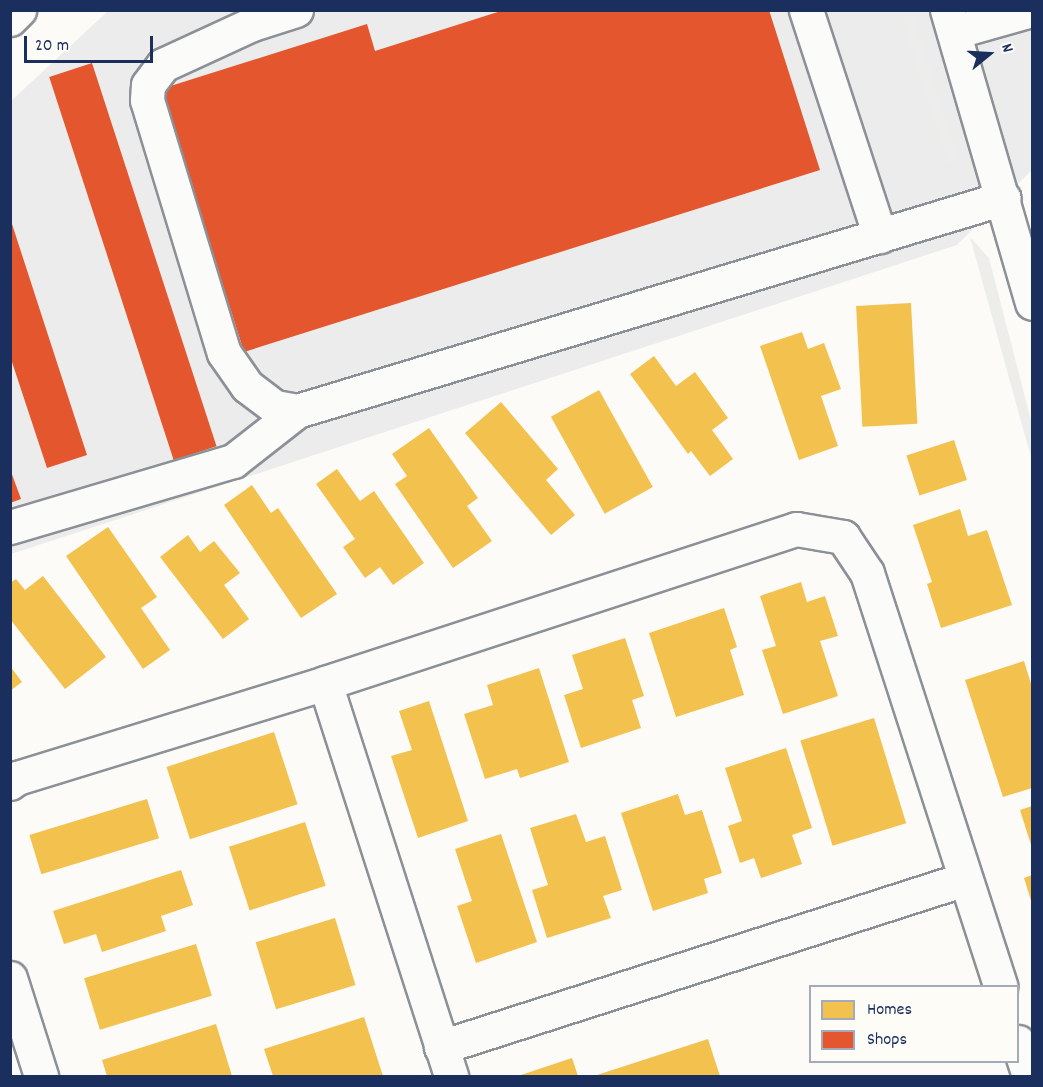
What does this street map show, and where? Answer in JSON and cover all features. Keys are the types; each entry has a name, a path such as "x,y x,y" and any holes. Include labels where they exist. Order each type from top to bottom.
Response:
{"street":[{"path":"10,19 20,10"},
{"path":"296,10 258,17 163,65 148,85 147,100 224,352 247,386 275,407 297,411"},
{"path":"806,10 880,236"},
{"path":"1030,10 950,21 1004,198 1032,303"},
{"path":"10,527 233,461 297,411 1004,198"},
{"path":"10,783 16,778 325,683 796,529 843,537 867,573 999,985"},
{"path":"325,683 446,1062 965,879"},
{"path":"10,978 41,1077"}],"shaded area":[{"path":"108,11 1032,11 1032,170 957,245 11,554 11,101"},
{"path":"900,11 911,11 957,152 949,166"},
{"path":"970,237 989,258 1032,424 1032,461"}],"building: Homes":[{"path":"911,303 917,424 862,427 856,306"},
{"path":"802,332 808,349 824,343 841,389 821,396 838,446 799,460 760,346"},
{"path":"654,356 676,386 695,372 728,418 712,430 733,459 710,476 691,451 688,454 630,374"},
{"path":"599,390 653,487 605,514 551,417"},
{"path":"501,402 558,469 546,480 575,515 551,535 465,433"},
{"path":"429,428 478,498 467,506 492,541 453,568 395,484 407,476 392,454"},
{"path":"954,440 967,480 919,495 906,455"},
{"path":"337,469 360,501 374,491 424,563 393,585 380,567 365,578 343,547 355,539 316,484"},
{"path":"252,485 271,513 278,508 337,594 301,618 224,505"},
{"path":"960,509 968,536 987,530 1012,605 941,628 927,584 932,582 913,525"},
{"path":"108,527 157,597 141,608 170,650 143,669 66,556"},
{"path":"188,535 200,552 214,541 240,573 224,585 249,619 223,639 160,557"},
{"path":"43,576 106,657 65,689 10,619 10,583 16,579 25,590"},
{"path":"801,582 807,602 825,596 838,636 820,641 838,696 783,714 762,650 776,646 760,596"},
{"path":"724,608 737,647 730,650 744,695 676,717 649,633"},
{"path":"625,638 644,696 632,700 641,728 581,748 564,695 583,689 572,655"},
{"path":"1024,661 1032,687 1032,788 1003,797 965,680"},
{"path":"10,666 22,682 10,691"},
{"path":"539,668 569,762 520,778 517,769 485,779 464,714 493,705 487,685"},
{"path":"429,701 468,821 418,838 391,756 412,750 399,711"},
{"path":"874,718 906,823 833,846 800,741"},
{"path":"274,732 297,804 190,839 167,767"},
{"path":"786,748 812,828 792,835 802,864 761,878 754,858 740,863 728,826 742,821 725,768"},
{"path":"678,794 685,815 702,810 722,873 704,879 708,893 653,911 621,813"},
{"path":"147,799 159,838 41,874 29,835"},
{"path":"1032,806 1032,848 1020,810"},
{"path":"576,814 586,842 605,836 622,890 603,896 611,918 547,938 532,890 548,885 530,828"},
{"path":"305,822 326,886 250,910 229,847"},
{"path":"501,834 537,942 476,963 457,906 472,901 455,849"},
{"path":"181,870 193,905 161,916 166,931 102,952 96,934 64,944 53,911"},
{"path":"1032,875 1032,904 1024,878"},
{"path":"335,918 355,985 276,1009 256,942"},
{"path":"196,944 212,996 100,1030 84,978"},
{"path":"364,1017 383,1076 273,1076 264,1049"},
{"path":"216,1024 232,1076 107,1076 102,1060"},
{"path":"708,1039 720,1076 597,1075"},
{"path":"572,1058 578,1076 518,1076"}],"building: Shops":[{"path":"504,10 769,10 820,170 244,352 161,89 367,24 375,51"},
{"path":"92,63 217,446 174,460 49,77"},
{"path":"11,221 87,455 47,468 10,356"},
{"path":"10,469 21,499 10,503"}]}
